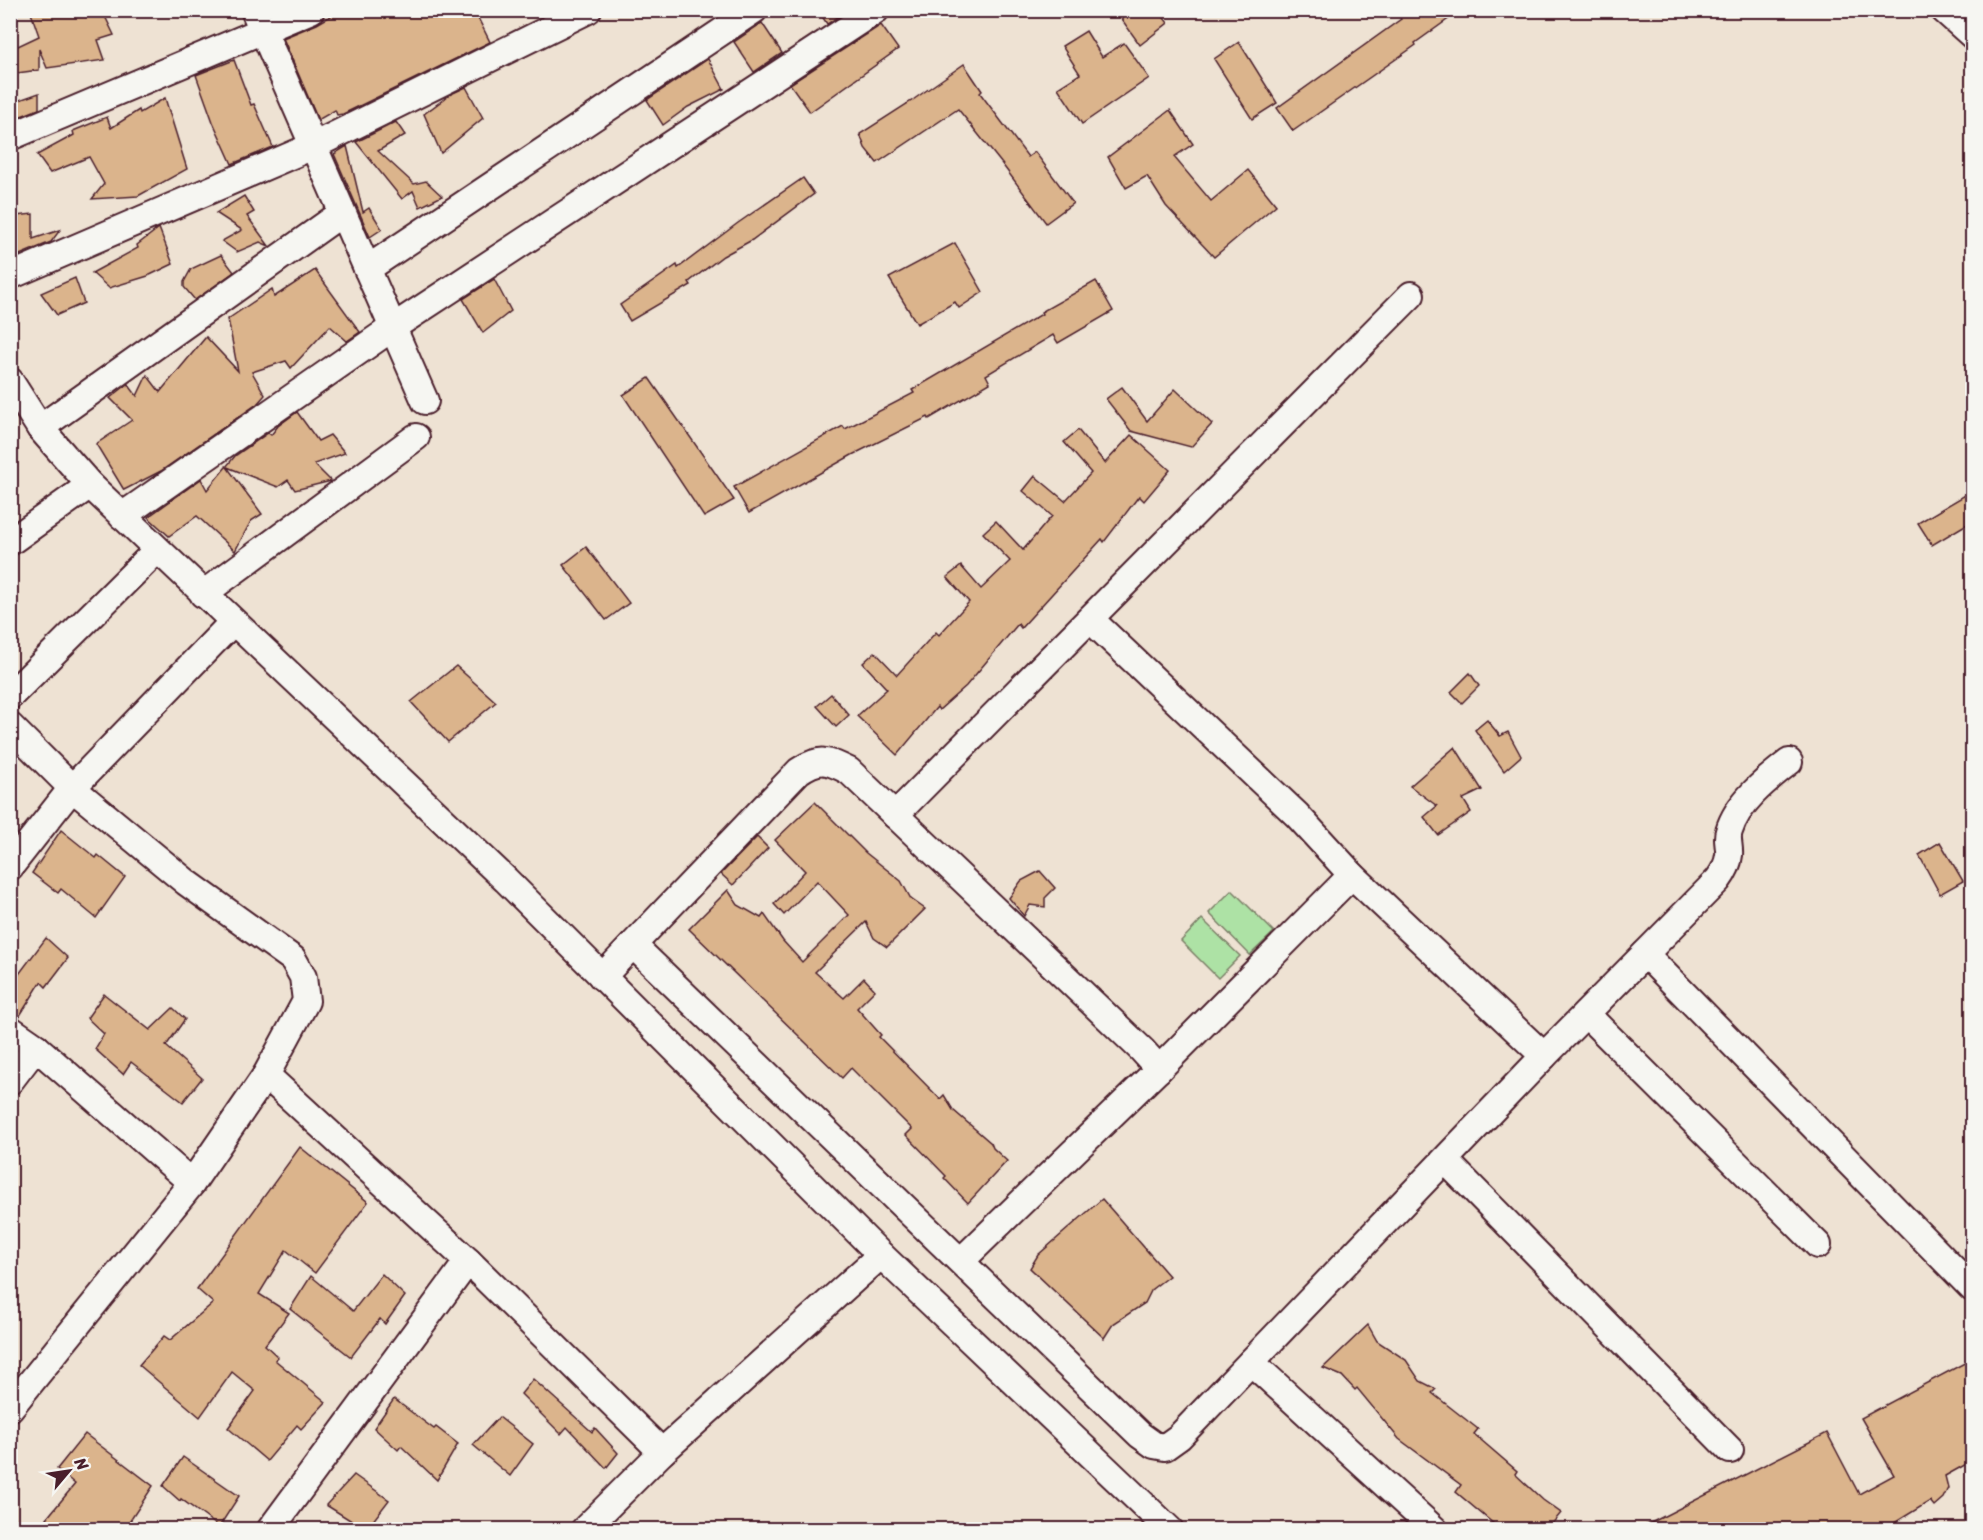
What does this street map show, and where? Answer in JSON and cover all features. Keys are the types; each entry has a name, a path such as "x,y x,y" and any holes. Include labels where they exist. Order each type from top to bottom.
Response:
{"street":[{"path":"10,137 259,21 311,10"},
{"path":"10,276 313,146 588,10"},
{"path":"367,270 754,10"},
{"path":"122,516 393,328 876,10"},
{"path":"1944,10 1972,35"},
{"path":"259,21 424,401"},
{"path":"40,428 342,213"},
{"path":"895,815 1411,295"},
{"path":"10,381 18,410 40,428 90,485 506,880 881,1255 1170,1530"},
{"path":"203,594 416,437"},
{"path":"10,542 90,485"},
{"path":"10,696 157,550"},
{"path":"1090,619 1297,814 1352,875 1544,1056"},
{"path":"10,867 72,788 233,622"},
{"path":"10,726 72,788 186,882 293,959 303,977 306,1001 266,1075 192,1183 10,1408"},
{"path":"602,976 799,771 813,762 828,761 849,771 1142,1050 1159,1069"},
{"path":"633,945 1140,1434 1154,1445 1165,1447 1179,1437 1544,1056 1718,880 1726,869 1729,855 1728,834 1733,821 1758,786 1789,762"},
{"path":"961,1261 1159,1069 1352,875"},
{"path":"1645,954 1972,1288"},
{"path":"1586,1014 1818,1245"},
{"path":"10,1029 36,1047 192,1183"},
{"path":"10,1081 36,1047"},
{"path":"266,1075 468,1261 662,1452"},
{"path":"1445,1160 1730,1450"},
{"path":"584,1530 662,1452 881,1255"},
{"path":"270,1530 468,1261"},
{"path":"1251,1362 1435,1530"}],"green space":[{"path":"1232,890 1274,932 1250,955 1209,913"},
{"path":"1202,919 1240,956 1218,978 1181,941"}],"building":[{"path":"30,10 102,10 114,35 98,40 105,60 47,68 39,49 39,70 10,74 10,45 18,46 39,36"},
{"path":"341,10 474,10 490,42 343,114 337,115 335,110 318,120 283,38 317,24"},
{"path":"818,10 848,10 827,24"},
{"path":"1115,10 1158,10 1168,23 1140,45"},
{"path":"1395,10 1461,10 1415,43 1416,45 1293,131 1277,108 1401,19"},
{"path":"762,23 782,53 754,72 734,42"},
{"path":"881,25 898,49 810,112 790,84"},
{"path":"1086,31 1102,57 1124,43 1149,78 1082,124 1058,88 1080,74 1062,46"},
{"path":"1239,42 1277,103 1252,119 1214,59"},
{"path":"708,59 724,89 688,107 663,125 647,100"},
{"path":"234,60 251,105 254,104 273,147 232,164 213,122 196,75"},
{"path":"964,64 982,91 980,93 1028,157 1035,152 1073,203 1046,223 958,109 877,163 865,148 860,134"},
{"path":"466,87 483,118 441,153 424,114 451,94"},
{"path":"39,93 39,109 16,118 14,102"},
{"path":"165,98 187,169 138,196 92,199 104,184 89,157 50,173 37,155 74,135 73,131 107,117 111,128 139,110 140,113"},
{"path":"1170,110 1193,144 1174,157 1211,201 1248,170 1276,205 1214,257 1166,206 1147,176 1126,188 1108,157"},
{"path":"396,122 405,135 378,151 414,184 426,181 442,196 420,207 413,191 402,199 356,142"},
{"path":"347,146 363,212 369,208 382,229 370,237 334,154"},
{"path":"803,178 814,194 752,240 723,256 689,282 691,285 630,321 620,305 677,265 678,268"},
{"path":"244,196 254,212 247,216 269,246 260,242 237,252 222,241 242,230 216,213"},
{"path":"33,214 33,239 60,230 51,242 10,259 10,231 16,216"},
{"path":"159,228 173,264 148,276 109,288 92,273 138,248 137,245"},
{"path":"955,243 983,292 959,308 955,302 917,324 889,278"},
{"path":"221,255 234,272 195,300 184,287 184,282 191,269"},
{"path":"315,270 360,332 347,341 330,326 291,368 286,361 252,372 265,395 257,404 161,471 124,490 96,444 132,420 110,398 128,384 137,396 147,375 160,392 206,337 238,371 228,319 272,289 274,297"},
{"path":"75,278 84,303 57,315 41,293"},
{"path":"494,279 511,311 483,333 463,299"},
{"path":"1096,281 1113,311 1058,343 1053,335 986,375 990,383 929,419 928,417 852,455 749,513 734,487 843,426 845,429 914,393 912,390"},
{"path":"649,378 734,500 704,517 623,395"},
{"path":"1122,387 1147,421 1175,389 1212,424 1191,447 1131,431 1106,399"},
{"path":"297,412 318,441 330,435 345,453 314,464 331,481 295,490 288,480 278,487 227,467 262,514 251,521 235,551 197,516 169,536 148,517 201,479 207,490 235,456 268,433 271,435 278,426"},
{"path":"1078,430 1105,463 1131,435 1170,470 1144,501 1139,496 1104,542 1102,539 1021,628 1018,624 966,686 939,710 937,707 897,755 857,716 887,689 863,663 875,652 897,675 936,632 939,635 969,602 947,577 961,566 981,589 1010,561 983,533 996,521 1023,550 1052,516 1023,491 1035,476 1065,501 1091,473 1064,442"},
{"path":"1972,491 1972,521 1932,545 1918,523"},
{"path":"586,547 629,603 606,620 563,565"},
{"path":"456,666 496,702 448,742 411,702"},
{"path":"1470,673 1479,686 1462,703 1451,692"},
{"path":"831,694 849,715 836,727 817,706"},
{"path":"1487,720 1500,736 1508,732 1521,756 1504,771 1475,730"},
{"path":"1455,747 1482,790 1463,799 1471,812 1438,835 1424,817 1437,806 1410,786"},
{"path":"815,802 866,853 901,881 911,899 925,909 887,947 874,938 866,922 815,972 844,998 864,978 875,990 857,1008 881,1035 879,1037 940,1099 944,1095 953,1110 991,1143 993,1148 1007,1161 968,1203 944,1178 946,1176 906,1135 912,1129 851,1068 842,1078 689,929 728,890 738,905 761,918 764,914 783,941 802,962 849,915 817,881 784,915 774,904 805,871 775,840"},
{"path":"61,830 96,858 98,855 125,877 96,918 61,889 58,893 32,873"},
{"path":"757,837 768,848 733,885 721,874"},
{"path":"1940,842 1963,881 1940,894 1919,855"},
{"path":"1040,871 1055,888 1045,898 1045,907 1030,905 1024,916 1009,898 1021,881"},
{"path":"46,938 68,958 46,987 41,982 19,1017 10,1014 10,986"},
{"path":"104,994 150,1030 173,1008 185,1019 166,1046 202,1078 183,1102 131,1062 123,1074 95,1049 104,1034 87,1018"},
{"path":"300,1147 368,1202 315,1273 286,1250 259,1294 289,1313 265,1345 278,1357 275,1360 326,1402 301,1429 297,1425 267,1461 228,1428 255,1391 232,1372 200,1417 139,1365 164,1336 170,1340 213,1303 197,1289"},
{"path":"1102,1199 1169,1276 1152,1289 1145,1303 1113,1324 1104,1338 1030,1268 1038,1255"},
{"path":"382,1274 405,1296 385,1324 380,1319 351,1357 290,1309 311,1276 353,1311"},
{"path":"1368,1325 1377,1341 1406,1360 1420,1381 1436,1389 1432,1393 1478,1429 1474,1434 1517,1471 1515,1474 1543,1500 1561,1513 1547,1530 1501,1530 1456,1492 1461,1485 1399,1439 1357,1388 1355,1390 1342,1376 1323,1368"},
{"path":"1972,1359 1972,1430 1967,1433 1972,1443 1972,1461 1945,1476 1948,1488 1943,1498 1934,1506 1930,1501 1883,1530 1637,1530 1827,1433 1859,1494 1894,1475 1861,1418"},
{"path":"533,1379 592,1432 595,1428 618,1453 606,1468 567,1427 561,1434 521,1394"},
{"path":"394,1399 458,1444 437,1480 401,1446 398,1450 374,1428"},
{"path":"499,1417 533,1444 510,1476 473,1445"},
{"path":"85,1434 153,1486 122,1530 61,1530 47,1518 75,1484 57,1469"},
{"path":"183,1457 239,1496 219,1527 181,1499 180,1501 163,1486"},
{"path":"354,1475 389,1500 366,1530 326,1505"}]}
